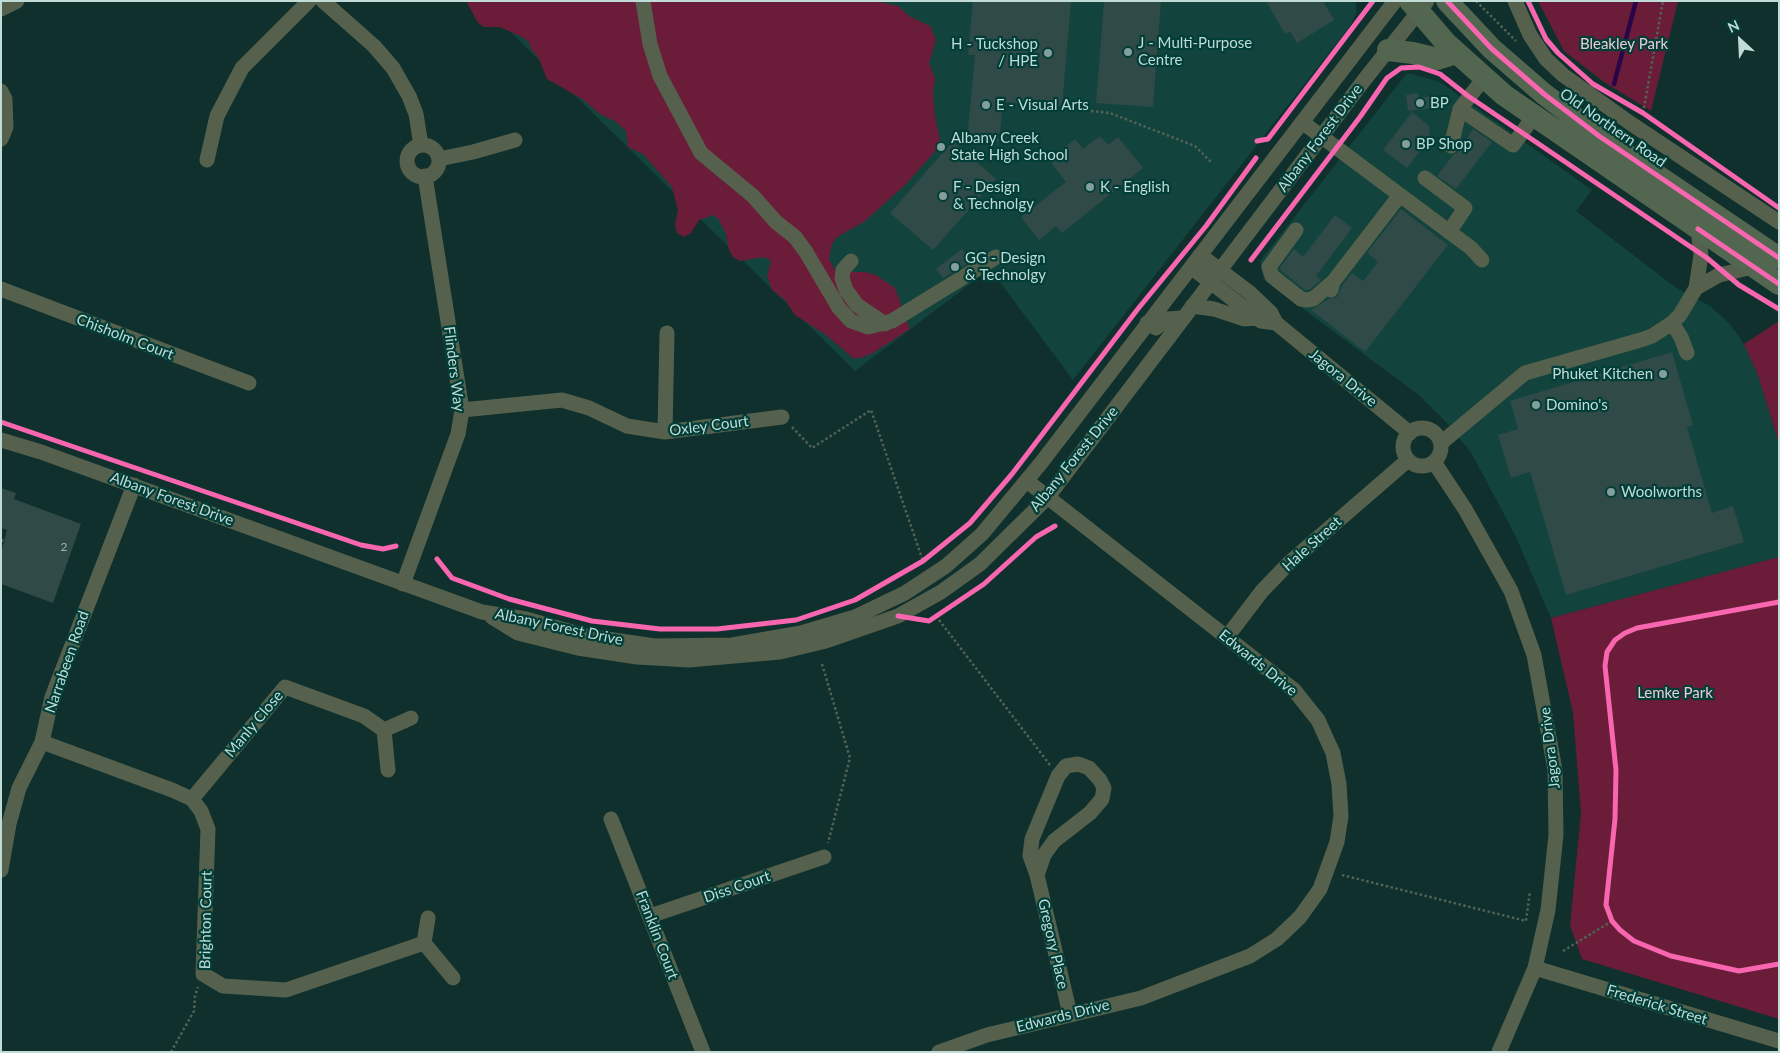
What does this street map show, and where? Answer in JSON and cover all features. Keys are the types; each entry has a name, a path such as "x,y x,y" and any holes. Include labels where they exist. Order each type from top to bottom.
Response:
{"highway":[{"name":"Old Northern Road","path":"1446,1 1492,49 1544,94 1599,136 1779,258"},
{"path":"1418,5 1456,53 1484,78 1534,116 1779,284"},
{"path":"1388,50 1413,53 1437,59 1456,53"}],"street":[{"path":"1,9 17,1"},
{"path":"207,160 216,116 242,68 309,1"},
{"path":"322,1 374,46 394,68 416,114 421,145"},
{"path":"643,1 650,44 660,76 701,153 753,196 776,222 795,237 846,316 862,326 885,324 996,257"},
{"name":"Albany Forest Drive","path":"1,440 134,485 482,612 526,620 586,636 655,646 732,645 801,633 855,617 905,593 946,566 982,534 1027,482 1146,323 1395,1"},
{"name":"Old Northern Road","path":"1516,1 1533,40 1546,59 1563,75 1630,123 1779,222"},
{"name":"Albany Forest Drive","path":"482,612 518,633 578,648 637,657 689,660 780,652 826,641 890,619 940,592 980,564 1048,498 1182,318 1388,50 1418,5"},
{"path":"1451,146 1460,109 1484,78"},
{"path":"1,92 5,99 6,127 1,139"},
{"path":"1460,109 1513,145 1534,116"},
{"path":"1302,122 1471,248 1482,260"},
{"path":"439,159 515,140"},
{"path":"421,145 432,148 439,159 436,169 425,176 414,174 407,161 411,150 421,145"},
{"name":"Flinders Way","path":"403,584 458,434 462,410 425,176"},
{"path":"1425,178 1465,208 1449,232"},
{"path":"1296,230 1269,267 1272,276 1301,298 1307,300 1313,298 1333,282 1372,229 1375,218 1400,195"},
{"path":"1440,443 1524,373 1652,336 1672,323 1680,315 1696,288 1701,255 1698,229"},
{"path":"851,261 843,270 842,278 846,290 857,305 885,324"},
{"name":"Jagora Drive","path":"1195,261 1220,270 1271,313 1276,323 1410,433"},
{"name":"Jagora Drive","path":"1195,261 1211,282 1258,318 1262,321 1276,323"},
{"path":"1696,288 1719,275 1753,267"},
{"path":"1324,299 1331,289 1333,282"},
{"name":"Chisholm Court","path":"1,289 249,384"},
{"path":"1192,306 1214,309 1244,318 1258,318"},
{"path":"1146,323 1156,328 1167,320 1182,318"},
{"path":"1672,323 1687,353"},
{"path":"665,432 667,332"},
{"name":"Oxley Court","path":"462,410 562,400 589,408 627,426 665,432 782,417"},
{"path":"1426,429 1438,437 1440,451 1434,462 1423,466 1408,460 1403,446 1410,433 1426,429"},
{"name":"Hale Street","path":"1227,637 1262,591 1289,563 1408,460"},
{"name":"Jagora Drive","path":"1434,462 1466,509 1511,591 1534,655 1544,701 1554,770 1556,835 1548,910 1535,968 1499,1052"},
{"name":"Edwards Drive","path":"939,1052 987,1035 1141,998 1250,956 1277,939 1300,917 1320,889 1331,863 1341,816 1339,784 1333,753 1318,720 1294,690 1027,482"},
{"name":"Narrabeen Road","path":"1,870 9,824 19,788 42,742 52,697 134,485"},
{"name":"Manly Close","path":"192,798 285,687 364,716 384,730"},
{"path":"388,770 384,730 412,718"},
{"path":"42,742 192,798"},
{"path":"1037,876 1044,856 1054,841 1090,813 1102,799 1104,788 1100,780 1089,768 1078,764 1066,766 1058,776"},
{"name":"Gregory Place","path":"1058,776 1032,839 1030,856 1037,876 1070,1014"},
{"name":"Brighton Court","path":"192,798 201,811 208,829 203,974 223,986 286,990 424,943"},
{"name":"Franklin Court","path":"611,819 703,1052"},
{"name":"Diss Court","path":"650,916 824,857"},
{"path":"428,918 424,943 453,978"},
{"name":"Frederick Street","path":"1535,968 1779,1041"}],"path":[{"path":"1476,1 1517,43"},
{"path":"1643,114 1663,1"},
{"path":"1635,108 1651,119"},
{"path":"1091,111 1110,113 1195,146 1211,162"},
{"path":"782,417 812,448 871,410 923,561"},
{"path":"915,566 930,556"},
{"path":"929,621 944,611"},
{"path":"936,616 1058,776"},
{"path":"822,664 850,758 824,857"},
{"path":"1342,875 1526,921 1530,891"},
{"path":"1563,951 1614,923 1609,913"},
{"path":"171,1052 194,1011 195,996 203,974"}],"shaded area":[{"name":"Albany Creek State High School","path":"479,1 1356,1 1356,15 1350,26 1073,380 990,269 855,371"},
{"path":"1406,74 1440,82 1592,190 1576,211 1675,287 1710,306 1730,324 1744,344 1758,375 1779,444 1779,557 1551,618 1515,535 1472,454 1447,423 1420,396 1264,280 1260,261"}],"green space":[{"path":"466,1 875,1 898,6 909,16 930,26 936,40 929,63 935,78 933,93 935,117 940,140 938,148 906,184 865,221 837,237 832,244 829,259 836,272 865,272 876,275 895,288 910,329 873,353 861,358 853,358 826,335 795,315 785,300 772,290 767,276 771,261 764,257 740,261 733,257 729,250 726,234 719,220 714,215 699,220 691,233 684,237 677,233 675,225 678,210 672,187 643,154 628,147 626,131 615,121 600,114 582,99 547,79 538,57 531,49 529,42 500,27 484,27 478,23"},
{"name":"Bleakley Park","path":"1538,1 1678,1 1651,111 1604,82 1564,51"},
{"path":"1779,321 1779,444 1758,375 1744,344"},
{"name":"Lemke Park","path":"1779,557 1779,1019 1582,959 1570,925 1581,813 1573,713 1551,618"}],"building":[{"path":"973,1 1071,1 1062,107 1003,102 999,142 967,140 975,55 968,55"},
{"name":"J - Multi-Purpose Centre","path":"1104,1 1161,1 1153,107 1096,103"},
{"path":"1266,1 1323,1 1334,20 1297,43 1290,31 1285,34"},
{"name":"BP","path":"1418,93 1419,98 1432,96 1434,108 1408,111 1406,95"},
{"name":"BP Shop","path":"1412,112 1429,126 1430,138 1407,168 1383,150"},
{"path":"1473,129 1492,142 1456,189 1437,176 1453,155 1458,152"},
{"name":"K - English","path":"1100,136 1108,145 1118,137 1143,168 1062,233 1056,226 1039,240 1021,217 1066,182 1049,160 1075,139 1083,149"},
{"name":"F - Design & Technolgy","path":"953,141 996,179 933,250 890,213"},
{"path":"1401,209 1448,245 1365,352 1311,310 1328,299 1337,297 1342,286 1352,273 1363,281 1378,262 1367,253"},
{"path":"1335,215 1352,228 1316,276 1321,280 1309,290 1305,290 1279,269 1294,249 1303,257"},
{"name":"GG - Design & Technolgy","path":"962,249 971,261 943,278 936,269"},
{"path":"1672,352 1693,425 1687,427 1712,513 1733,506 1744,542 1566,595 1530,472 1511,478 1498,435 1518,429 1510,401"},
{"path":"1,488 16,493 14,499 81,524 53,603 1,584 1,553 7,530 1,528"}],"waterway":[{"path":"1614,84 1636,1"}],"cycle path":[{"path":"1257,141 1268,139 1373,1"},
{"path":"1447,1 1492,49 1544,94 1599,136 1779,258"},
{"path":"1528,1 1546,39 1558,53 1593,84 1643,113 1779,208"},
{"path":"1251,260 1360,117 1387,78 1401,68 1419,67 1440,74 1468,96 1707,258 1739,285 1779,309"},
{"path":"437,559 452,578 509,599 592,621 660,629 717,629 796,620 855,600 923,561 970,523 1012,474 1137,310 1206,226 1256,158"},
{"path":"1698,229 1779,284"},
{"path":"1,422 361,545 383,549 396,546"},
{"path":"898,616 929,621 984,584 1036,537 1055,526"},
{"path":"1779,602 1637,628 1615,640 1607,652 1605,666 1616,770 1615,819 1606,905 1612,921 1634,941 1671,956 1739,971 1779,964"}],"place":[{"name":"J - Multi-Purpose Centre","path":"1128,52"},
{"name":"H - Tuckshop / HPE","path":"1048,53"},
{"name":"BP","path":"1420,103"},
{"name":"E - Visual Arts","path":"986,105"},
{"name":"BP Shop","path":"1406,144"},
{"name":"Albany Creek State High School","path":"941,147"},
{"name":"K - English","path":"1090,187"},
{"name":"F - Design & Technolgy","path":"943,196"},
{"name":"GG - Design & Technolgy","path":"955,267"},
{"name":"Phuket Kitchen","path":"1663,374"},
{"name":"Domino's","path":"1536,405"},
{"name":"Woolworths","path":"1611,492"}]}
